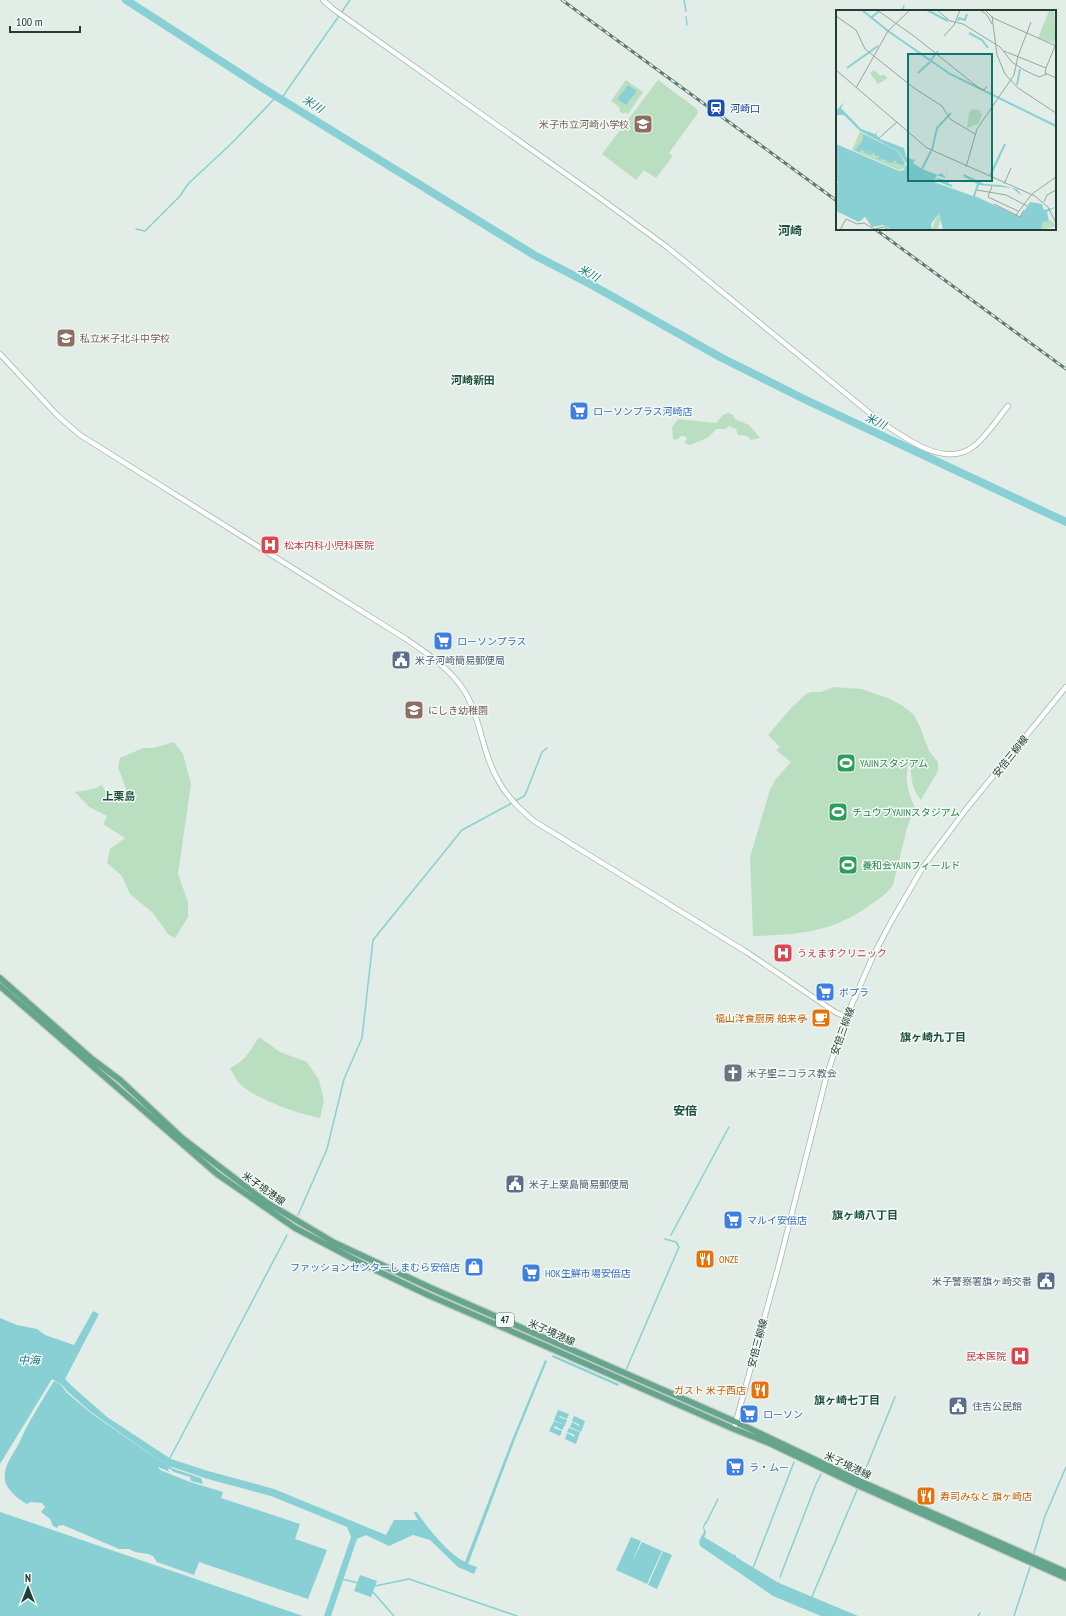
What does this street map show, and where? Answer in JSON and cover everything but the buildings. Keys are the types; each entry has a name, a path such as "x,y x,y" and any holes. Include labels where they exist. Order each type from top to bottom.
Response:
{"main road":[{"name":"米子境港線","path":"0,978 92,1059 120,1080 182,1138 246,1188 333,1242 736,1422 864,1482 1066,1572"},
{"name":"米子境港線","path":"0,986 217,1174 295,1228 365,1265 428,1295 769,1443 854,1484 1066,1578"}],"street":[{"path":"323,0 333,9 667,247 877,419 896,432 941,454 961,453 976,445 1008,406"},
{"path":"0,354 58,416 80,436 429,654 447,669 465,692 475,711 488,757 497,779 508,797 518,808 534,821 748,954 846,1017"},
{"name":"安倍三柳線","path":"734,1429 778,1268 826,1078 846,1017 873,956 904,898 923,867 967,808 1066,687"}],"green space":[{"path":"626,80 643,92 628,114 625,112 624,114 619,111 620,108 611,101"},
{"path":"658,80 697,109 698,113 669,153 673,156 656,178 644,170 636,180 602,154"},
{"path":"728,413 733,415 735,419 749,425 760,438 751,440 747,436 738,435 736,429 729,426 725,429 717,429 707,438 690,445 684,443 687,439 685,436 681,436 677,440 673,439 672,427 678,419 716,423 723,415"},
{"name":"チュウブYAJINスタジアム","path":"834,687 861,689 888,698 903,706 914,715 929,751 938,762 938,771 921,800 914,789 911,768 908,765 908,787 915,808 907,828 893,885 886,893 859,913 830,926 801,933 753,936 750,857 770,790 775,780 791,762 776,750 780,747 768,735 792,707 806,694 811,692 821,692"},
{"path":"174,742 183,754 191,784 178,874 188,902 188,917 175,938 168,934 153,913 130,894 122,876 107,863 110,849 125,838 103,824 107,816 89,807 75,792 93,789 102,785 111,803 127,792 118,767 120,758 143,748 154,748"},
{"path":"259,1037 280,1052 307,1062 319,1080 324,1101 320,1118 277,1105 247,1090 239,1082 230,1068 243,1059"}],"water":[{"path":"628,85 637,91 626,105 617,99"},
{"name":"中海","path":"93,1311 99,1314 65,1379 107,1417 171,1459 274,1489 386,1535 394,1520 418,1520 414,1513 416,1511 445,1547 465,1562 512,1440 545,1360 547,1361 515,1439 468,1564 477,1567 474,1574 458,1567 430,1540 413,1535 389,1546 366,1535 357,1539 331,1616 324,1616 351,1537 347,1527 271,1496 208,1479 166,1465 91,1412 62,1385 52,1379 0,1464 0,1318 17,1325 37,1329 45,1335 74,1345"},
{"path":"553,1355 619,1384 618,1386 552,1357"},
{"path":"54,1381 61,1385 67,1393 91,1413 160,1461 174,1469 201,1478 203,1484 191,1481 190,1477 174,1472 169,1468 168,1470 170,1472 158,1467 160,1470 190,1482 223,1492 221,1498 300,1524 295,1539 327,1550 308,1599 199,1562 194,1575 157,1562 153,1556 148,1554 135,1552 129,1549 119,1549 63,1525 58,1526 57,1528 53,1526 50,1519 41,1512 45,1507 42,1503 31,1502 27,1504 20,1500 10,1490 6,1483 6,1469 9,1460 35,1412"},
{"path":"558,1410 569,1414 567,1419 560,1416 559,1417 567,1420 565,1425 554,1420"},
{"path":"574,1416 585,1421 581,1432 570,1427 572,1422 579,1426 580,1425 572,1421"},
{"path":"554,1421 565,1425 562,1430 555,1426 554,1428 562,1431 560,1436 549,1431"},
{"path":"569,1428 580,1432 576,1444 565,1439 567,1433 574,1437 575,1435 567,1432"},
{"path":"0,1512 12,1516 303,1616 0,1616"},
{"path":"705,1522 707,1522 704,1527 706,1533 704,1537 736,1555 736,1557 779,1583 858,1616 821,1616 773,1596 700,1546 699,1541 704,1532 703,1527"},
{"path":"631,1537 641,1541 632,1562 642,1542 662,1551 647,1584 616,1570"},
{"path":"663,1551 672,1555 657,1589 648,1585"},
{"path":"360,1575 377,1581 371,1597 354,1591"}],"waterway":[{"name":"米川","path":"126,0 261,87 534,255 592,285 720,357 806,400 1066,522"},
{"path":"281,99 350,0"},
{"path":"684,0 686,11"},
{"path":"902,10 904,6"},
{"path":"686,17 687,25"},
{"path":"136,229 145,231 180,196 188,184 233,142 277,96"},
{"path":"515,801 524,796 526,793 542,752 547,748"},
{"path":"298,1215 327,1149 344,1079 362,1038 373,940 462,830 512,803"},
{"path":"671,1235 729,1127"},
{"path":"170,1458 287,1235"},
{"path":"626,1370 679,1247 676,1242 665,1239"},
{"path":"864,1473 895,1397"},
{"path":"753,1568 794,1462"},
{"path":"1034,1553 1045,1516 1066,1467"},
{"path":"780,1577 821,1474"},
{"path":"811,1599 857,1490"},
{"path":"706,1523 718,1499"},
{"path":"1014,1616 1030,1567"},
{"path":"342,1579 358,1583"},
{"path":"375,1586 409,1579 517,1616"},
{"path":"372,1591 394,1616"}],"railway":[{"path":"562,0 836,200"},
{"path":"876,230 1066,369"}],"place":[{"name":"河崎口","path":"716,108"},
{"name":"米子市立河崎小学校","path":"643,124"},
{"name":"私立米子北斗中学校","path":"66,338"},
{"name":"ローソンプラス河崎店","path":"579,411"},
{"name":"松本内科小児科医院","path":"270,545"},
{"name":"ローソンプラス","path":"443,641"},
{"name":"米子河崎簡易郵便局","path":"401,660"},
{"name":"にしき幼稚園","path":"414,710"},
{"name":"YAJINスタジアム","path":"846,763"},
{"name":"チュウブYAJINスタジアム","path":"838,812"},
{"name":"養和会YAJINフィールド","path":"848,865"},
{"name":"うえますクリニック","path":"783,953"},
{"name":"ポプラ","path":"825,992"},
{"name":"福山洋食厨房 舶来亭","path":"821,1018"},
{"name":"米子聖ニコラス教会","path":"733,1073"},
{"name":"米子上粟島簡易郵便局","path":"515,1184"},
{"name":"マルイ安倍店","path":"733,1220"},
{"name":"ONZE","path":"705,1259"},
{"name":"ファッションセンターしまむら安倍店","path":"474,1267"},
{"name":"HOK生鮮市場安倍店","path":"531,1273"},
{"name":"米子警察署旗ヶ崎交番","path":"1046,1281"},
{"name":"民本医院","path":"1020,1356"},
{"name":"ガスト 米子西店","path":"760,1390"},
{"name":"住吉公民館","path":"958,1406"},
{"name":"ローソン","path":"749,1414"},
{"name":"ラ・ムー","path":"735,1467"},
{"name":"寿司みなと 旗ヶ崎店","path":"926,1496"}],"district":[{"name":"河崎","path":"790,231"},
{"name":"河崎新田","path":"473,380"},
{"name":"上栗島","path":"119,796"},
{"name":"旗ヶ崎九丁目","path":"933,1037"},
{"name":"安倍","path":"685,1111"},
{"name":"旗ヶ崎八丁目","path":"865,1215"},
{"name":"旗ヶ崎七丁目","path":"847,1400"}]}
